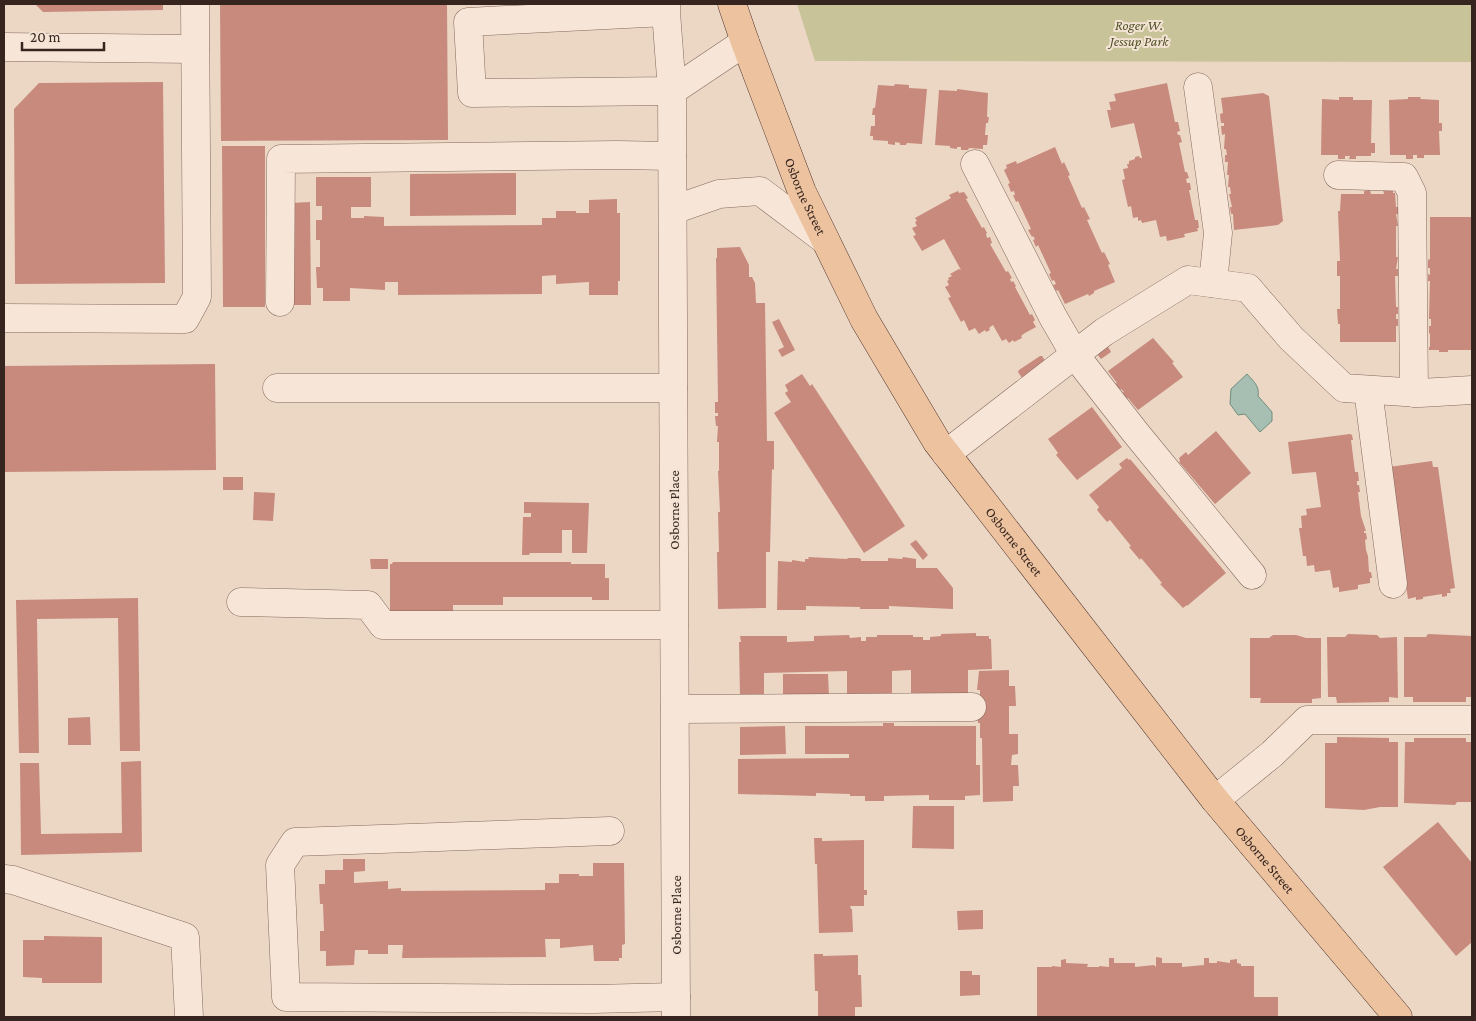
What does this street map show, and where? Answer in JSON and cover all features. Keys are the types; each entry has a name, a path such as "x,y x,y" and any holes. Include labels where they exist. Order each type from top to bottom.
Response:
{"main road":[{"name":"Osborne Street","path":"732,4 744,42 802,192 864,319 937,442 1215,800 1398,1017"}],"street":[{"path":"4,318 185,319 197,297 195,4"},
{"path":"666,8 468,22 472,94 672,91 744,42"},
{"name":"Osborne Place","path":"666,8 672,91 676,1007"},
{"path":"4,47 195,49"},
{"path":"1198,86 1218,233 1213,283"},
{"path":"280,302 281,159 672,156"},
{"path":"975,164 1053,317 1075,355 1135,432 1252,575"},
{"path":"1338,175 1404,177 1412,193 1414,393"},
{"path":"672,210 719,194 760,192 825,240"},
{"path":"946,454 1104,332 1188,280 1248,288 1291,338 1344,388 1414,393 1472,390"},
{"path":"277,388 674,388"},
{"path":"1368,390 1393,584"},
{"path":"241,602 368,605 383,625 674,625"},
{"path":"675,709 972,707"},
{"path":"1215,800 1272,754 1307,720 1472,720"},
{"path":"610,831 295,842 280,865 286,1007 593,999 676,1007"},
{"path":"4,879 13,880 104,912 185,937 189,1017"}],"green space":[{"name":"Roger W. Jessup Park","path":"797,4 1472,4 1472,62 815,61"}],"shaded area":[{"path":"1247,374 1257,386 1258,396 1272,412 1272,421 1260,432 1245,414 1238,415 1230,404 1231,389"}],"building":[{"path":"35,4 163,4 163,10 43,12"},
{"path":"220,4 447,4 448,140 221,141"},
{"path":"163,82 165,283 15,284 14,109 39,83"},
{"path":"1167,83 1175,122 1178,122 1180,131 1177,132 1182,142 1179,143 1185,172 1187,172 1189,178 1186,179 1187,183 1190,183 1191,190 1189,190 1195,220 1198,220 1199,228 1197,228 1198,231 1184,234 1185,237 1167,241 1166,236 1160,237 1156,220 1142,223 1141,220 1138,221 1138,217 1133,218 1131,206 1128,207 1122,180 1125,179 1123,169 1128,168 1127,164 1129,164 1129,161 1139,156 1142,158 1134,123 1111,128 1107,110 1111,110 1109,102 1116,101 1114,94"},
{"path":"895,84 909,85 909,88 927,89 922,144 907,143 906,145 900,145 900,143 895,142 895,145 888,144 888,141 873,140 873,136 870,136 871,126 875,126 875,115 872,115 873,108 875,108 878,85 894,86"},
{"path":"957,89 988,93 987,117 989,117 988,123 986,123 985,135 988,135 987,145 983,145 983,149 969,148 968,150 961,150 961,147 957,147 957,149 950,148 950,146 935,145 939,90 957,91"},
{"path":"1263,93 1269,96 1283,221 1278,225 1234,230 1233,214 1231,214 1230,207 1232,207 1229,194 1231,194 1230,187 1228,187 1228,162 1225,162 1225,155 1227,155 1226,149 1224,149 1225,134 1222,135 1221,126 1224,126 1224,123 1221,123 1220,114 1223,113 1221,98"},
{"path":"1339,97 1353,97 1353,100 1372,100 1371,143 1375,143 1375,153 1371,153 1371,156 1356,156 1356,159 1349,159 1350,156 1345,156 1345,159 1338,159 1338,155 1321,155 1322,99 1339,100"},
{"path":"1408,97 1439,100 1439,123 1442,123 1442,131 1439,131 1440,155 1424,155 1424,158 1417,158 1417,155 1413,155 1413,159 1406,159 1406,155 1390,155 1389,100 1408,99"},
{"path":"222,146 265,146 265,307 223,307"},
{"path":"1055,147 1062,164 1064,162 1070,175 1068,176 1082,208 1084,207 1090,219 1087,220 1102,253 1104,252 1110,264 1108,265 1115,282 1094,291 1089,296 1088,294 1065,304 1058,290 1056,291 1053,285 1056,284 1054,280 1052,281 1049,274 1051,273 1038,245 1036,247 1033,240 1035,239 1028,230 1031,229 1018,201 1016,202 1013,195 1015,195 1014,191 1011,192 1008,184 1010,183 1004,170 1007,168 1006,165 1016,161 1017,164"},
{"path":"516,173 516,215 410,216 410,174"},
{"path":"316,177 371,177 371,207 351,207 351,218 364,218 364,216 384,217 384,226 542,225 542,218 556,218 556,211 589,213 589,200 617,199 617,213 620,213 620,281 618,281 618,295 589,295 589,282 556,284 556,275 542,276 542,294 398,295 398,282 385,282 385,290 350,288 350,301 323,301 323,288 317,288 316,267 320,267 320,240 316,240 316,220 322,220 322,206 316,206"},
{"path":"1370,190 1371,194 1384,194 1383,190 1393,190 1396,207 1398,207 1398,214 1396,214 1398,226 1396,226 1396,257 1398,257 1396,269 1398,269 1398,276 1395,276 1396,307 1398,307 1398,314 1396,314 1398,326 1396,326 1396,342 1340,342 1340,324 1338,324 1337,309 1340,309 1340,276 1337,276 1337,261 1340,261 1338,211 1340,211 1341,194 1364,194 1364,191"},
{"path":"958,191 959,193 964,192 968,198 966,199 982,228 984,227 987,238 990,237 992,243 990,244 1006,272 1008,271 1012,278 1010,279 1011,282 1013,281 1016,286 1030,315 1032,314 1035,320 1033,322 1036,327 1014,342 1013,340 1009,343 1006,339 1002,341 993,325 989,328 990,330 986,332 985,330 979,334 975,328 969,331 964,320 961,322 948,298 951,297 945,287 949,285 947,281 952,276 950,274 959,269 961,270 944,239 922,251 913,236 916,235 912,228 917,226 915,218 951,198 949,195"},
{"path":"310,202 311,305 291,305 291,203"},
{"path":"1430,217 1472,217 1472,350 1439,352 1439,350 1429,350 1429,326 1431,326 1431,319 1429,319 1430,281 1428,281 1428,274 1430,275 1428,260 1430,259"},
{"path":"740,247 749,265 749,277 752,277 755,283 756,303 765,303 767,441 774,441 770,552 766,552 766,608 718,609 717,552 719,552 718,512 720,512 719,442 717,442 718,426 716,426 715,416 718,416 718,413 715,413 715,402 718,402 716,258 717,248"},
{"path":"779,319 795,350 782,357 778,350 784,347 772,322"},
{"path":"1153,338 1174,362 1172,363 1183,377 1138,410 1128,398 1126,399 1122,393 1124,392 1121,389 1119,390 1115,384 1117,383 1108,371"},
{"path":"1107,345 1111,352 1101,359 1096,353"},
{"path":"1040,356 1048,365 1024,381 1018,372 1019,370"},
{"path":"215,364 216,470 4,472 4,366"},
{"path":"802,374 810,386 812,384 905,526 864,553 774,413 791,402 785,393 788,391 785,385"},
{"path":"1092,407 1122,447 1077,480 1056,455 1058,453 1048,439"},
{"path":"1216,431 1251,473 1215,504 1179,462 1179,458 1186,452 1188,455"},
{"path":"1350,434 1353,440 1351,440 1355,472 1358,472 1359,481 1357,481 1357,485 1359,485 1360,492 1358,492 1361,516 1366,531 1364,533 1366,533 1367,539 1365,540 1366,550 1369,572 1371,572 1372,578 1370,578 1370,583 1358,585 1358,589 1339,592 1339,587 1333,588 1330,570 1315,572 1314,565 1307,566 1306,556 1303,556 1299,528 1302,528 1301,516 1307,515 1306,509 1321,507 1316,472 1292,474 1288,442"},
{"path":"1127,458 1130,459 1226,573 1183,608 1160,584 1162,583 1141,558 1140,560 1129,547 1131,546 1110,520 1107,522 1097,510 1099,507 1089,495 1122,468 1119,464"},
{"path":"1432,461 1433,467 1438,467 1455,588 1450,589 1451,593 1447,593 1447,596 1442,597 1442,594 1423,597 1423,599 1416,600 1416,597 1408,599 1389,467"},
{"path":"223,477 243,477 243,490 223,490"},
{"path":"254,492 275,493 273,521 253,520"},
{"path":"524,502 589,503 587,553 572,553 572,530 562,530 562,553 530,553 529,555 522,555 523,517 531,517 531,513 524,513"},
{"path":"916,540 928,555 923,560 910,544"},
{"path":"808,557 858,558 861,561 888,561 888,558 902,559 903,557 916,559 916,568 937,568 953,588 953,609 889,606 889,609 860,609 860,607 806,606 806,610 777,610 778,561 792,562 792,560 805,562 805,559 809,559"},
{"path":"370,559 388,559 388,569 371,569"},
{"path":"393,562 571,562 571,564 605,564 605,578 609,578 609,600 592,600 592,597 503,597 503,605 453,605 453,616 390,616 390,564"},
{"path":"138,598 140,751 120,751 118,618 37,619 39,753 19,753 16,600"},
{"path":"976,633 976,636 989,636 989,639 991,639 992,669 968,670 968,695 911,697 911,670 892,671 892,696 847,697 847,671 764,673 764,695 740,696 740,636 787,636 787,642 814,641 814,636 849,635 850,638 861,637 861,641 866,641 866,637 877,637 877,635 913,635 913,637 923,637 923,640 930,640 930,637 941,636 941,634"},
{"path":"1348,634 1377,635 1380,638 1397,637 1398,698 1389,697 1389,702 1337,703 1336,697 1328,697 1327,637 1345,637"},
{"path":"1428,634 1472,636 1472,697 1466,697 1466,702 1413,702 1413,697 1404,697 1404,637 1426,637"},
{"path":"1273,635 1321,638 1321,698 1312,699 1312,703 1260,703 1261,698 1250,698 1250,638 1269,638"},
{"path":"1009,670 1009,686 1015,686 1016,706 1009,706 1009,734 1018,734 1018,754 1012,755 1011,765 1018,765 1019,786 1013,786 1013,801 983,802 982,738 980,738 980,723 978,723 978,716 980,716 980,690 977,690 979,671"},
{"path":"783,674 828,674 829,697 783,697"},
{"path":"90,717 91,745 68,745 68,718"},
{"path":"883,723 894,723 894,726 976,726 976,765 980,765 980,795 965,796 965,800 929,800 929,795 884,796 884,801 865,801 865,796 850,796 850,794 816,793 816,796 738,794 738,759 849,758 849,754 805,754 805,726 883,726"},
{"path":"785,726 786,754 740,755 740,727"},
{"path":"1337,737 1389,738 1389,742 1398,742 1398,807 1380,807 1364,810 1325,808 1325,743 1337,743"},
{"path":"1414,738 1466,738 1466,742 1472,742 1472,802 1457,802 1455,805 1404,803 1405,742 1414,742"},
{"path":"141,761 142,852 21,855 20,763 39,763 41,834 122,833 121,762"},
{"path":"913,806 954,806 954,849 912,848"},
{"path":"1438,822 1472,863 1472,942 1456,956 1383,867"},
{"path":"814,838 822,838 822,841 864,840 864,890 867,890 867,895 864,895 864,906 850,906 852,909 853,932 819,933 817,864 815,864"},
{"path":"343,859 365,859 365,871 354,872 354,883 388,881 388,889 401,888 401,891 545,890 545,883 559,883 559,874 593,876 593,863 624,863 625,944 622,945 622,958 619,958 619,961 594,961 593,945 560,948 560,939 545,939 546,957 402,958 403,945 388,945 388,954 368,954 368,950 355,950 354,965 326,966 326,951 320,951 320,931 324,931 323,904 320,904 319,884 325,884 325,870 343,870"},
{"path":"983,910 983,929 958,930 957,911"},
{"path":"44,936 102,937 102,983 42,983 42,978 23,977 23,940 44,940"},
{"path":"814,954 823,954 823,956 858,955 858,975 861,975 862,1007 855,1007 855,1016 818,1017 818,991 815,991"},
{"path":"1156,957 1162,958 1162,963 1182,963 1182,967 1204,965 1204,958 1209,958 1209,963 1217,963 1217,961 1230,963 1230,960 1237,959 1237,963 1241,964 1241,966 1254,966 1254,997 1278,997 1278,1017 1037,1017 1037,967 1061,967 1061,960 1066,959 1066,963 1088,964 1087,967 1109,967 1109,958 1114,958 1114,963 1135,963 1135,967 1154,965 1156,967"},
{"path":"960,971 972,971 972,975 980,975 980,995 960,996"}]}
